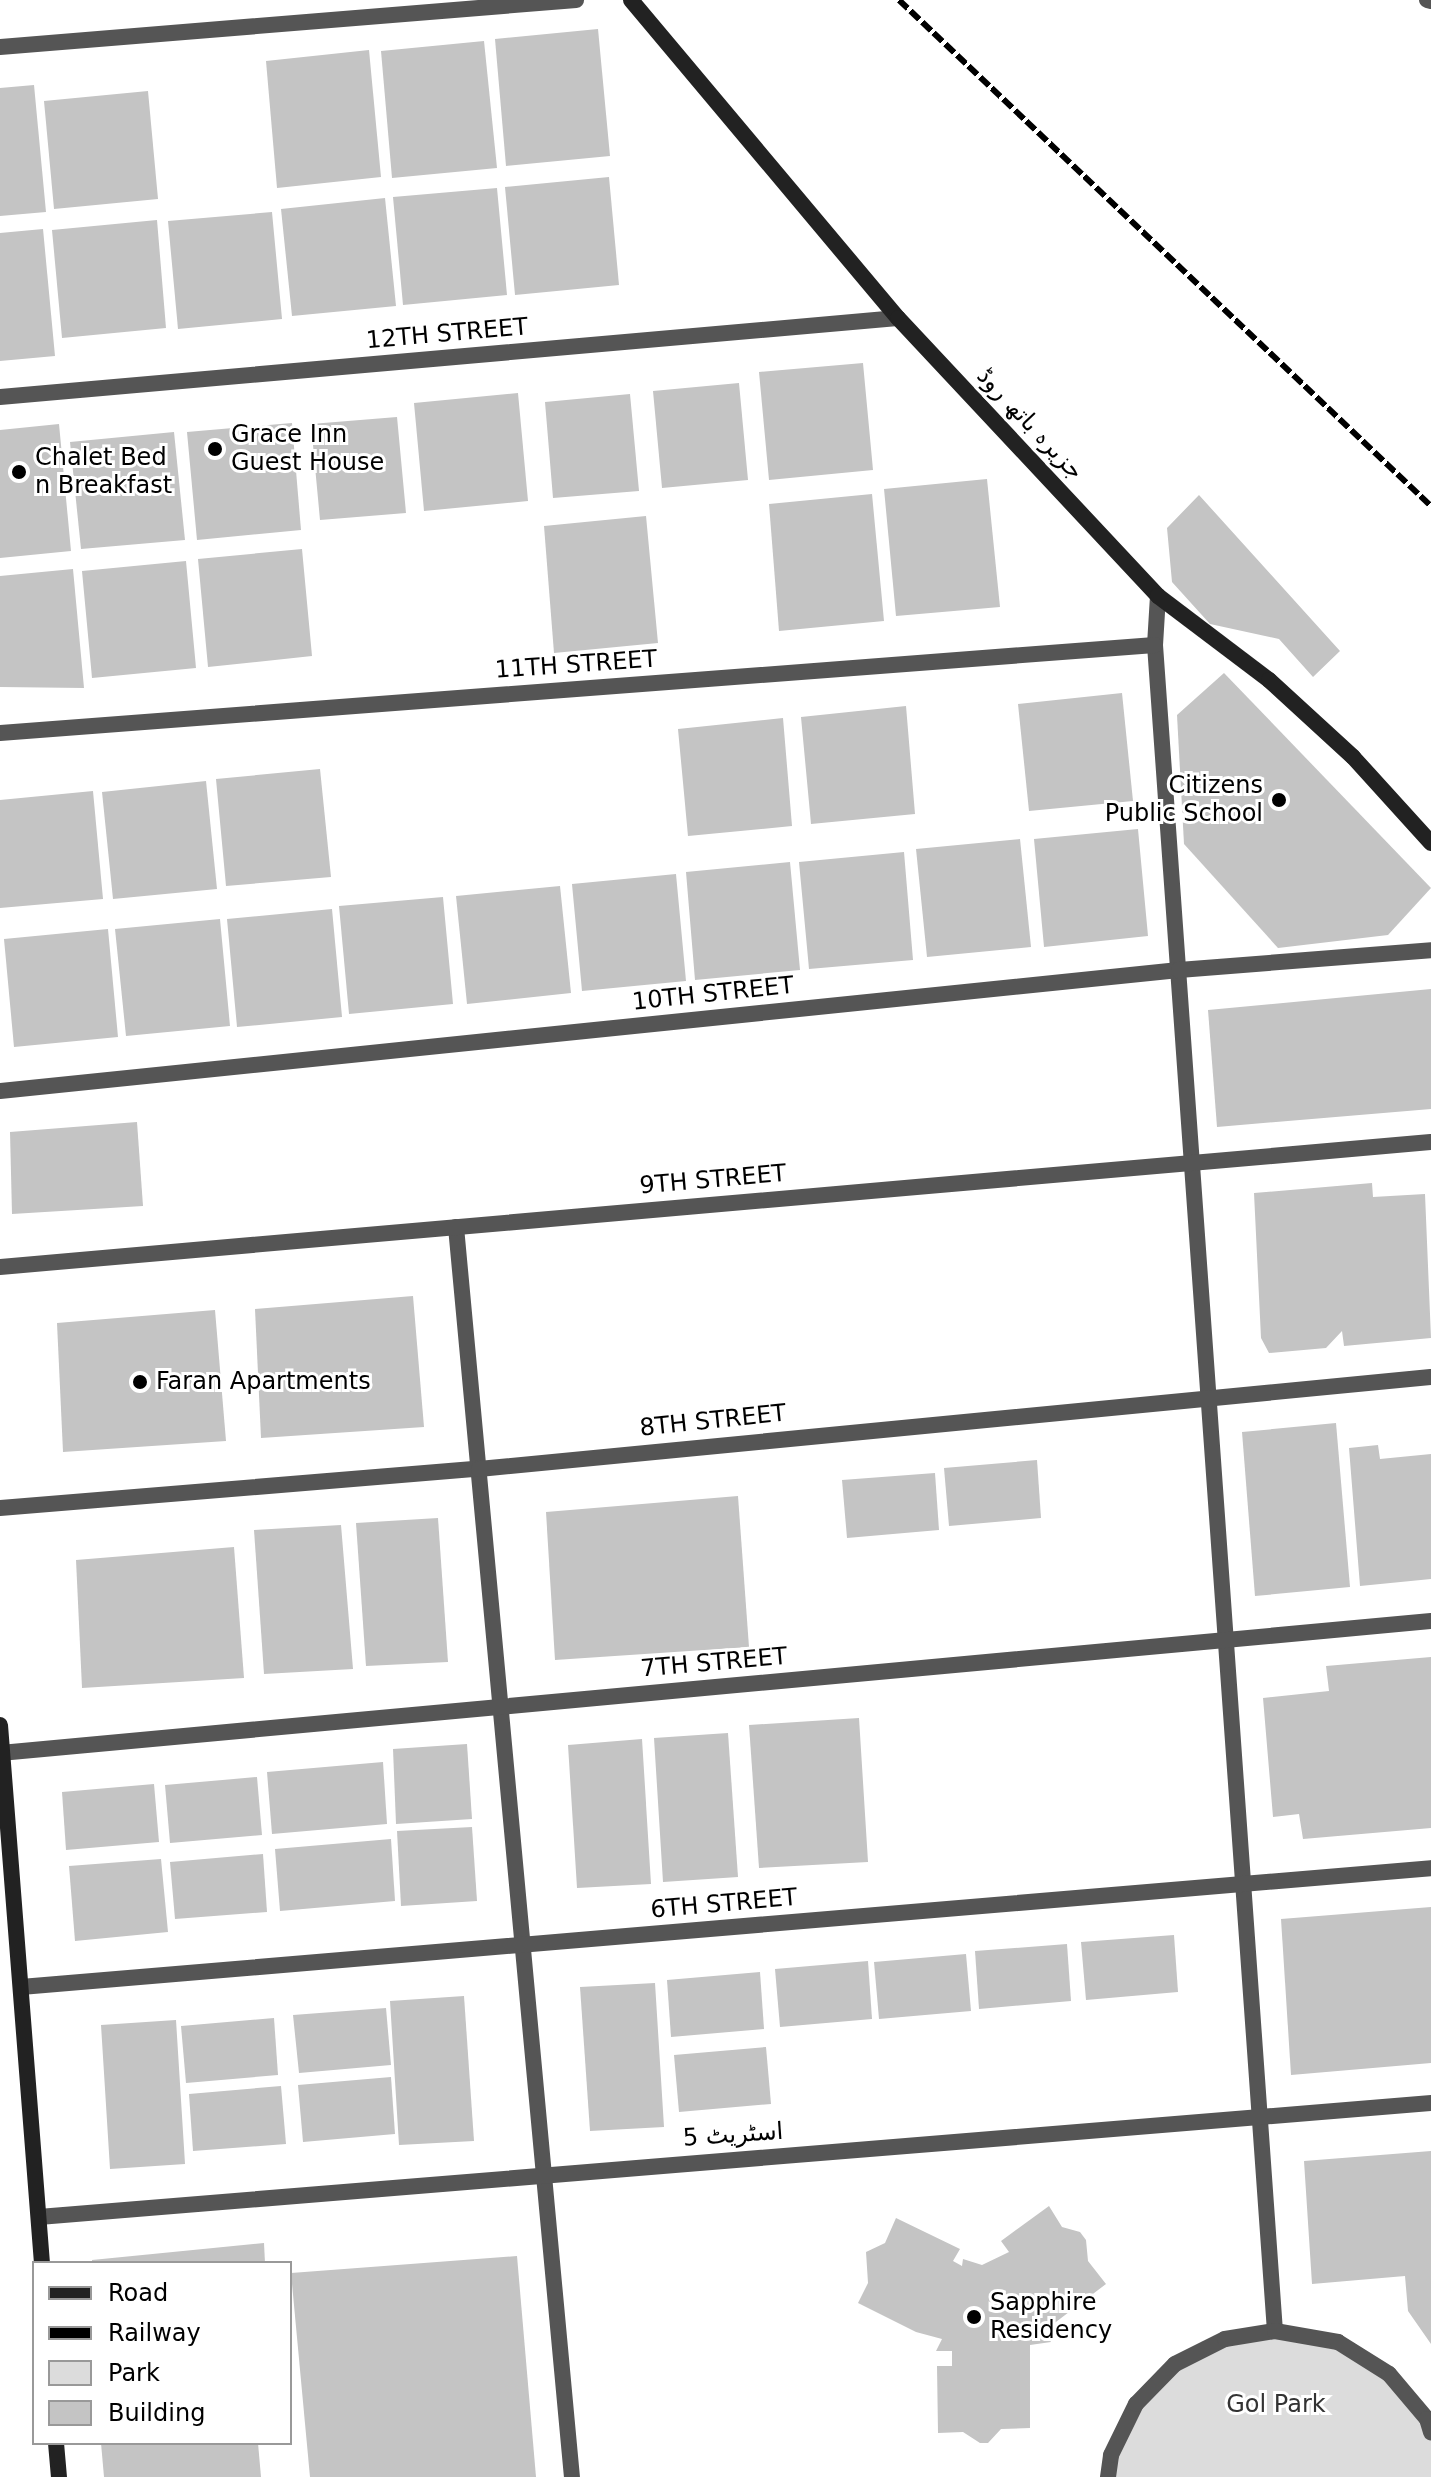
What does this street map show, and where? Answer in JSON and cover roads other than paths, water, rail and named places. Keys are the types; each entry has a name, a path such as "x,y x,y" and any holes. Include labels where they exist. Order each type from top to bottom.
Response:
{"street":[{"path":"0,47 576,0"},
{"name":"جزیرہ باتھ روڈ","path":"631,0 898,318 1158,596 1269,680 1353,757 1431,843"},
{"name":"12TH STREET","path":"0,397 898,318"},
{"path":"1158,596 1155,645 1275,2331"},
{"name":"11TH STREET","path":"0,733 1155,645"},
{"name":"10TH STREET","path":"0,1091 1179,970 1431,950"},
{"name":"9TH STREET","path":"0,1267 1431,1142"},
{"path":"456,1227 572,2477"},
{"name":"8TH STREET","path":"0,1508 479,1469 1431,1377"},
{"name":"7TH STREET","path":"1,1753 1431,1621"},
{"path":"0,1725 42,2261"},
{"name":"6TH STREET","path":"21,1987 1431,1868"},
{"name":"اسٹریٹ 5","path":"39,2217 1431,2103"},
{"path":"1108,2477 1111,2455 1136,2404 1175,2364 1225,2339 1275,2331 1338,2342 1389,2374 1427,2419 1431,2432"},
{"path":"56,2445 59,2477"}],"railway":[{"path":"899,0 1431,506"}],"place":[{"name":"Grace Inn Guest House","path":"215,449"},
{"name":"Chalet Bed n Breakfast","path":"19,472"},
{"name":"Citizens Public School","path":"1279,800"},
{"name":"Faran Apartments","path":"140,1382"},
{"name":"Sapphire Residency","path":"974,2317"}],"park label":[{"name":"Gol Park","path":"1276,2405"}]}
